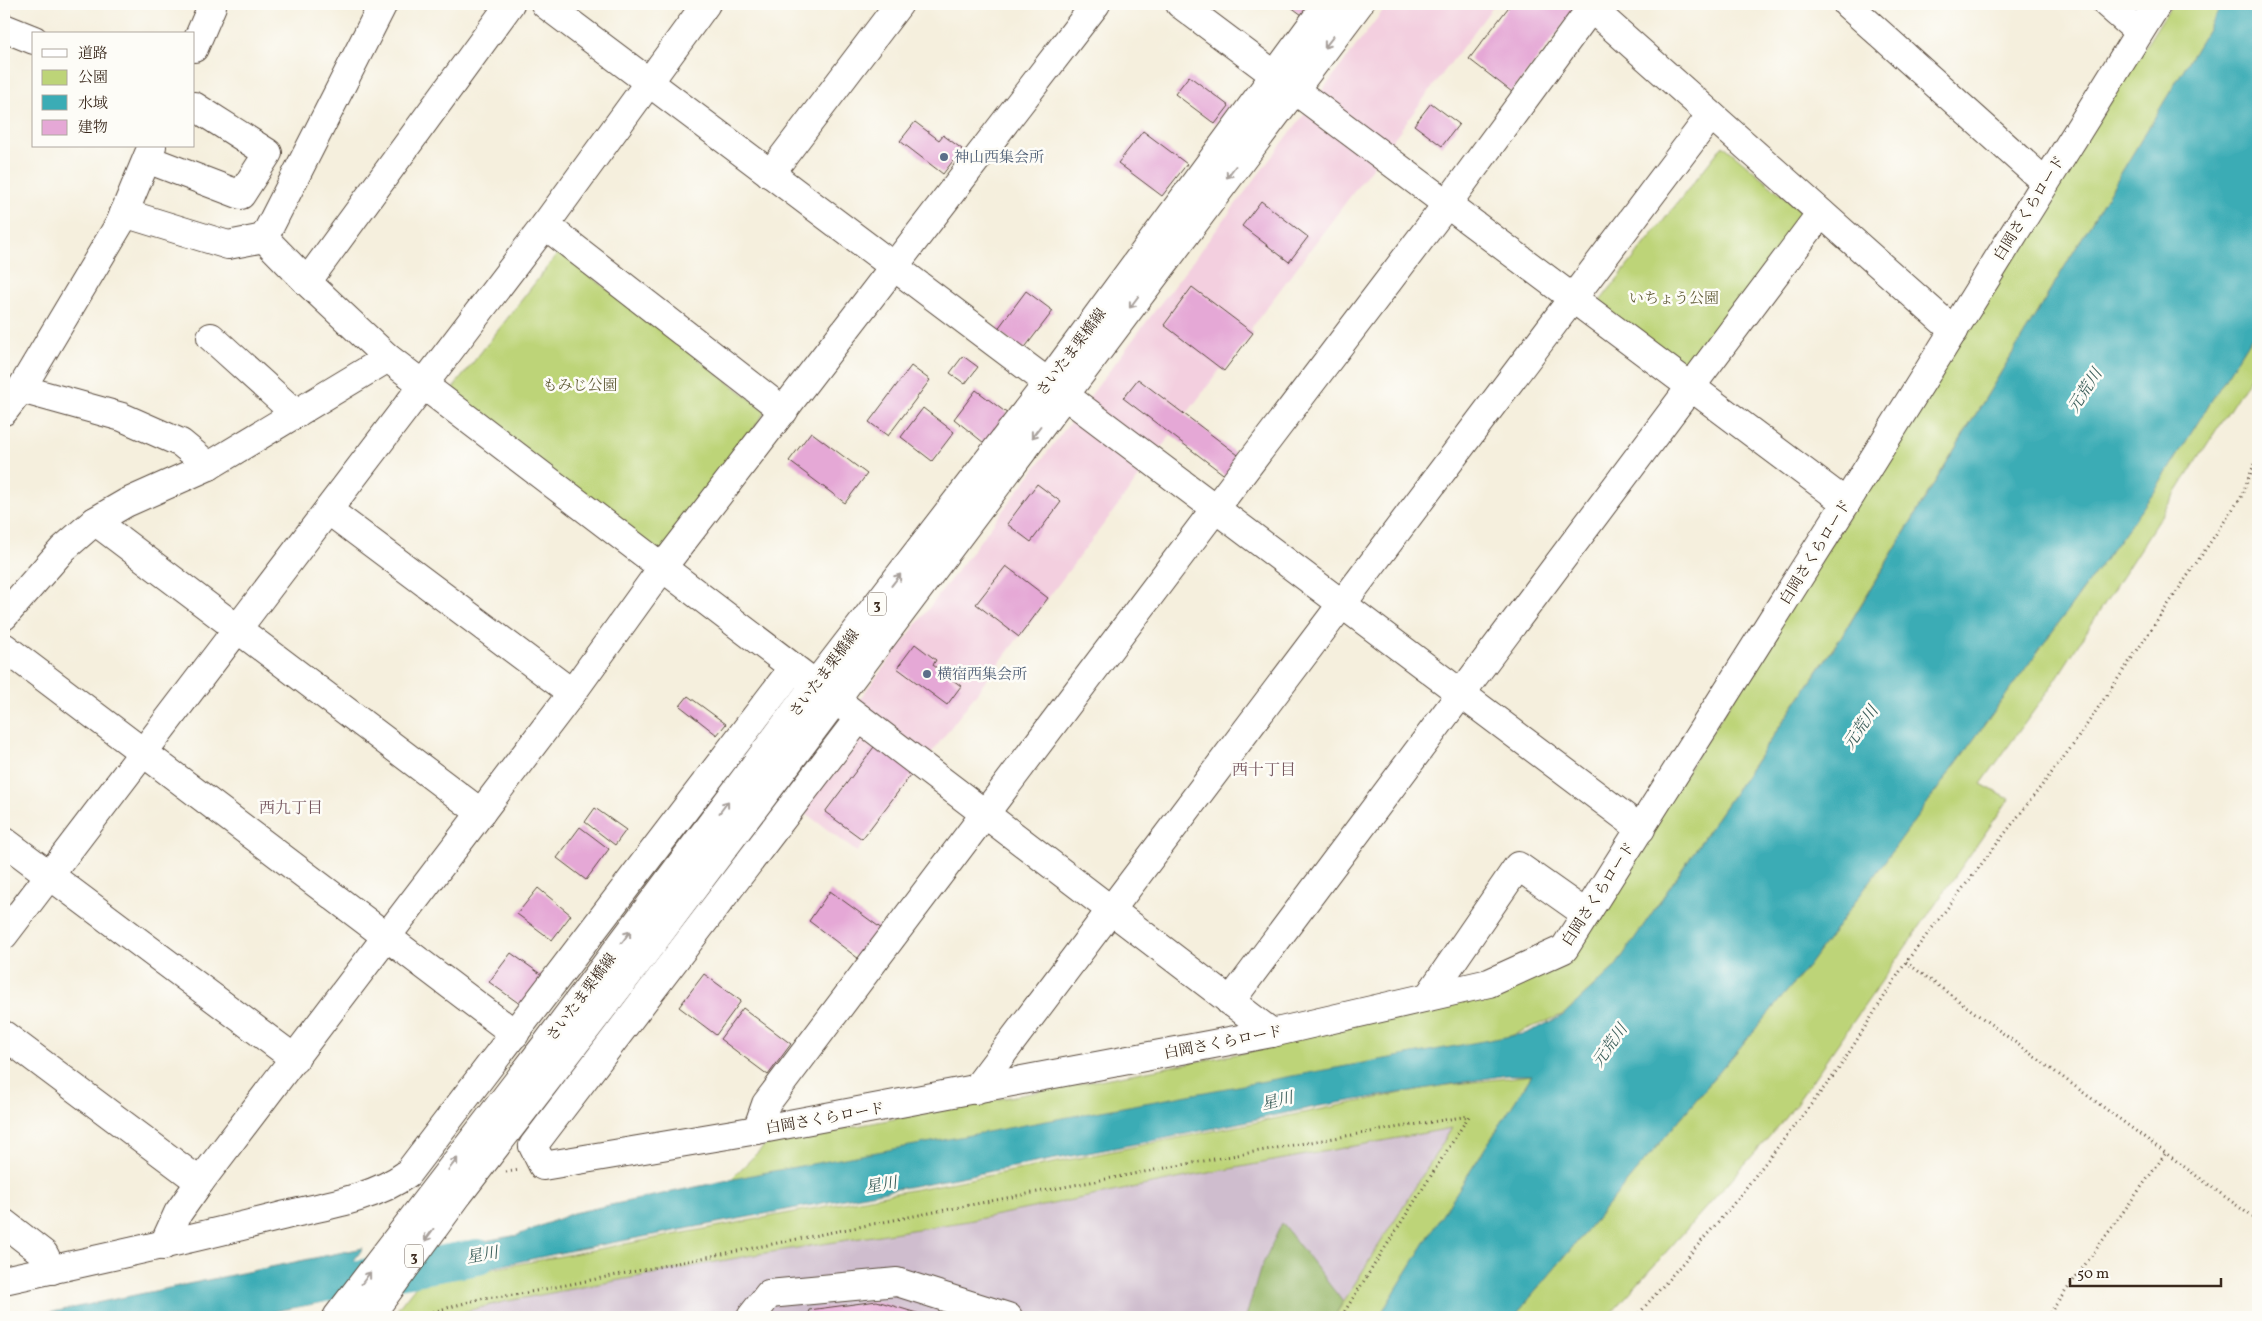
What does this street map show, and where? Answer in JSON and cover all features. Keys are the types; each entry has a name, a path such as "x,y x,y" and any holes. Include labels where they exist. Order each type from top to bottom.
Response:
{"street":[{"path":"195,46 212,4"},
{"path":"264,238 383,4"},
{"path":"307,282 510,4"},
{"path":"545,4 1055,391 1640,829"},
{"path":"4,935 544,225 706,4"},
{"path":"770,174 899,4"},
{"path":"163,1246 178,1213 200,1182 481,814 572,693 662,568 1096,4"},
{"path":"1180,4 1846,503"},
{"name":"さいたま栗橋線","path":"1284,82 1327,4"},
{"name":"さいたま栗橋線","path":"337,1317 423,1202 551,1038 825,692 1055,391 1284,82 1359,4"},
{"path":"1847,4 2045,182"},
{"path":"2107,4 2139,32"},
{"name":"白岡さくらロード","path":"859,718 534,1146 543,1166 757,1130 1272,1033 1489,983 1564,949 1954,331 2157,4"},
{"path":"757,1130 766,1104 1448,204 1592,6 1711,115 1954,331"},
{"path":"4,28 32,39"},
{"path":"4,411 21,389 124,212 149,152 241,195 268,152 195,107"},
{"path":"974,1090 1711,115"},
{"path":"124,212 228,245 264,238"},
{"path":"1230,1002 1821,213"},
{"path":"544,225 784,411"},
{"path":"264,238 307,282 388,358 1272,1033"},
{"path":"210,337 296,414"},
{"path":"4,616 63,549 95,521 126,503 209,466 388,358"},
{"path":"21,389 122,418 181,443 209,466"},
{"path":"328,510 572,693"},
{"path":"95,521 481,814"},
{"path":"4,647 515,1034"},
{"path":"4,1280 163,1246 358,1196 395,1183 407,1174 793,668"},
{"name":"さいたま栗橋線","path":"369,1317 458,1196 644,954 825,692"},
{"path":"4,842 295,1059"},
{"path":"1428,997 1518,866 1586,914"},
{"path":"4,1035 200,1182"},
{"path":"4,1223 44,1254 52,1270"},
{"path":"751,1317 769,1294 897,1282 1008,1317"}],"path":[{"path":"1636,1317 1730,1208 1838,1070 1906,962 2073,745 2241,496 2258,455"},
{"path":"1906,962 2258,1221"},
{"path":"414,1317 483,1298 524,1293 945,1209 1332,1138 1469,1116 1341,1317"},
{"path":"2047,1317 2166,1153"}],"shaded area":[{"path":"1388,4 1495,4 857,852 800,809 856,704"},
{"path":"1452,1128 1334,1317 443,1317 503,1302 753,1255 968,1221 1192,1176"}],"green space":[{"path":"2172,4 2223,4 1846,629 1615,967 1564,1014 1503,1039 724,1186 767,1143 1252,1051 1571,955"},
{"name":"いちょう公園","path":"1723,145 1807,216 1684,377 1593,310"},
{"name":"もみじ公園","path":"559,252 766,411 663,557 443,401"},
{"path":"2258,326 2258,365 2051,687 1981,784 2009,799 1786,1118 1608,1317 1514,1317 1809,965 2155,491"},
{"path":"1532,1075 1379,1317 1334,1317 1452,1128 1192,1176 968,1221 753,1255 503,1302 442,1317 391,1317 418,1283 1028,1168 1432,1087"},
{"path":"1282,1223 1343,1302 1334,1317 1246,1317 1260,1270"}],"water":[{"name":"元荒川","path":"2223,4 2258,4 2258,326 2155,491 1809,965 1514,1317 1379,1317 1532,1075 1507,1075 1320,1106 1162,1139 574,1250 418,1283 440,1249 518,1235 573,1213 757,1174 1527,1033 1562,1016 1615,967 1846,630"},
{"path":"363,1248 324,1302 245,1317 28,1317"}],"building":[{"path":"1287,4 1311,4 1302,15"},
{"path":"1511,4 1569,4 1575,9 1512,92 1469,59"},
{"path":"1189,76 1229,106 1215,124 1175,94"},
{"path":"1431,103 1459,124 1442,146 1414,125"},
{"path":"915,122 939,140 943,135 962,149 943,174 900,141"},
{"path":"1143,131 1187,164 1162,196 1118,163"},
{"path":"1261,201 1308,237 1289,262 1242,226"},
{"path":"1192,287 1253,333 1224,371 1164,325"},
{"path":"1026,291 1053,311 1023,350 997,330"},
{"path":"963,356 978,367 965,384 950,373"},
{"path":"911,366 930,380 888,436 869,422"},
{"path":"1138,379 1246,461 1231,480 1123,398"},
{"path":"976,390 1012,417 989,447 954,419"},
{"path":"923,408 954,432 932,461 901,437"},
{"path":"811,432 867,474 845,503 789,461"},
{"path":"1037,484 1061,502 1031,542 1007,524"},
{"path":"1006,566 1048,598 1019,637 976,604"},
{"path":"915,644 936,660 933,665 961,686 947,705 897,668"},
{"path":"688,696 726,724 717,735 680,706"},
{"path":"877,743 914,771 862,839 825,812"},
{"path":"595,808 626,830 615,845 585,822"},
{"path":"580,827 609,849 586,880 557,858"},
{"path":"538,888 571,915 552,940 517,914"},
{"path":"830,891 882,929 859,959 809,921"},
{"path":"511,953 546,978 524,1007 489,982"},
{"path":"704,974 741,1001 716,1035 679,1007"},
{"path":"743,1008 791,1044 768,1075 720,1039"},
{"path":"877,1301 930,1317 807,1317 809,1310"}],"waterway":[{"name":"星川","path":"290,1290 478,1257"}],"place":[{"name":"神山西集会所","path":"944,157"},
{"name":"横宿西集会所","path":"927,674"}],"district":[{"name":"西十丁目","path":"1264,769"},
{"name":"西九丁目","path":"291,807"}]}
